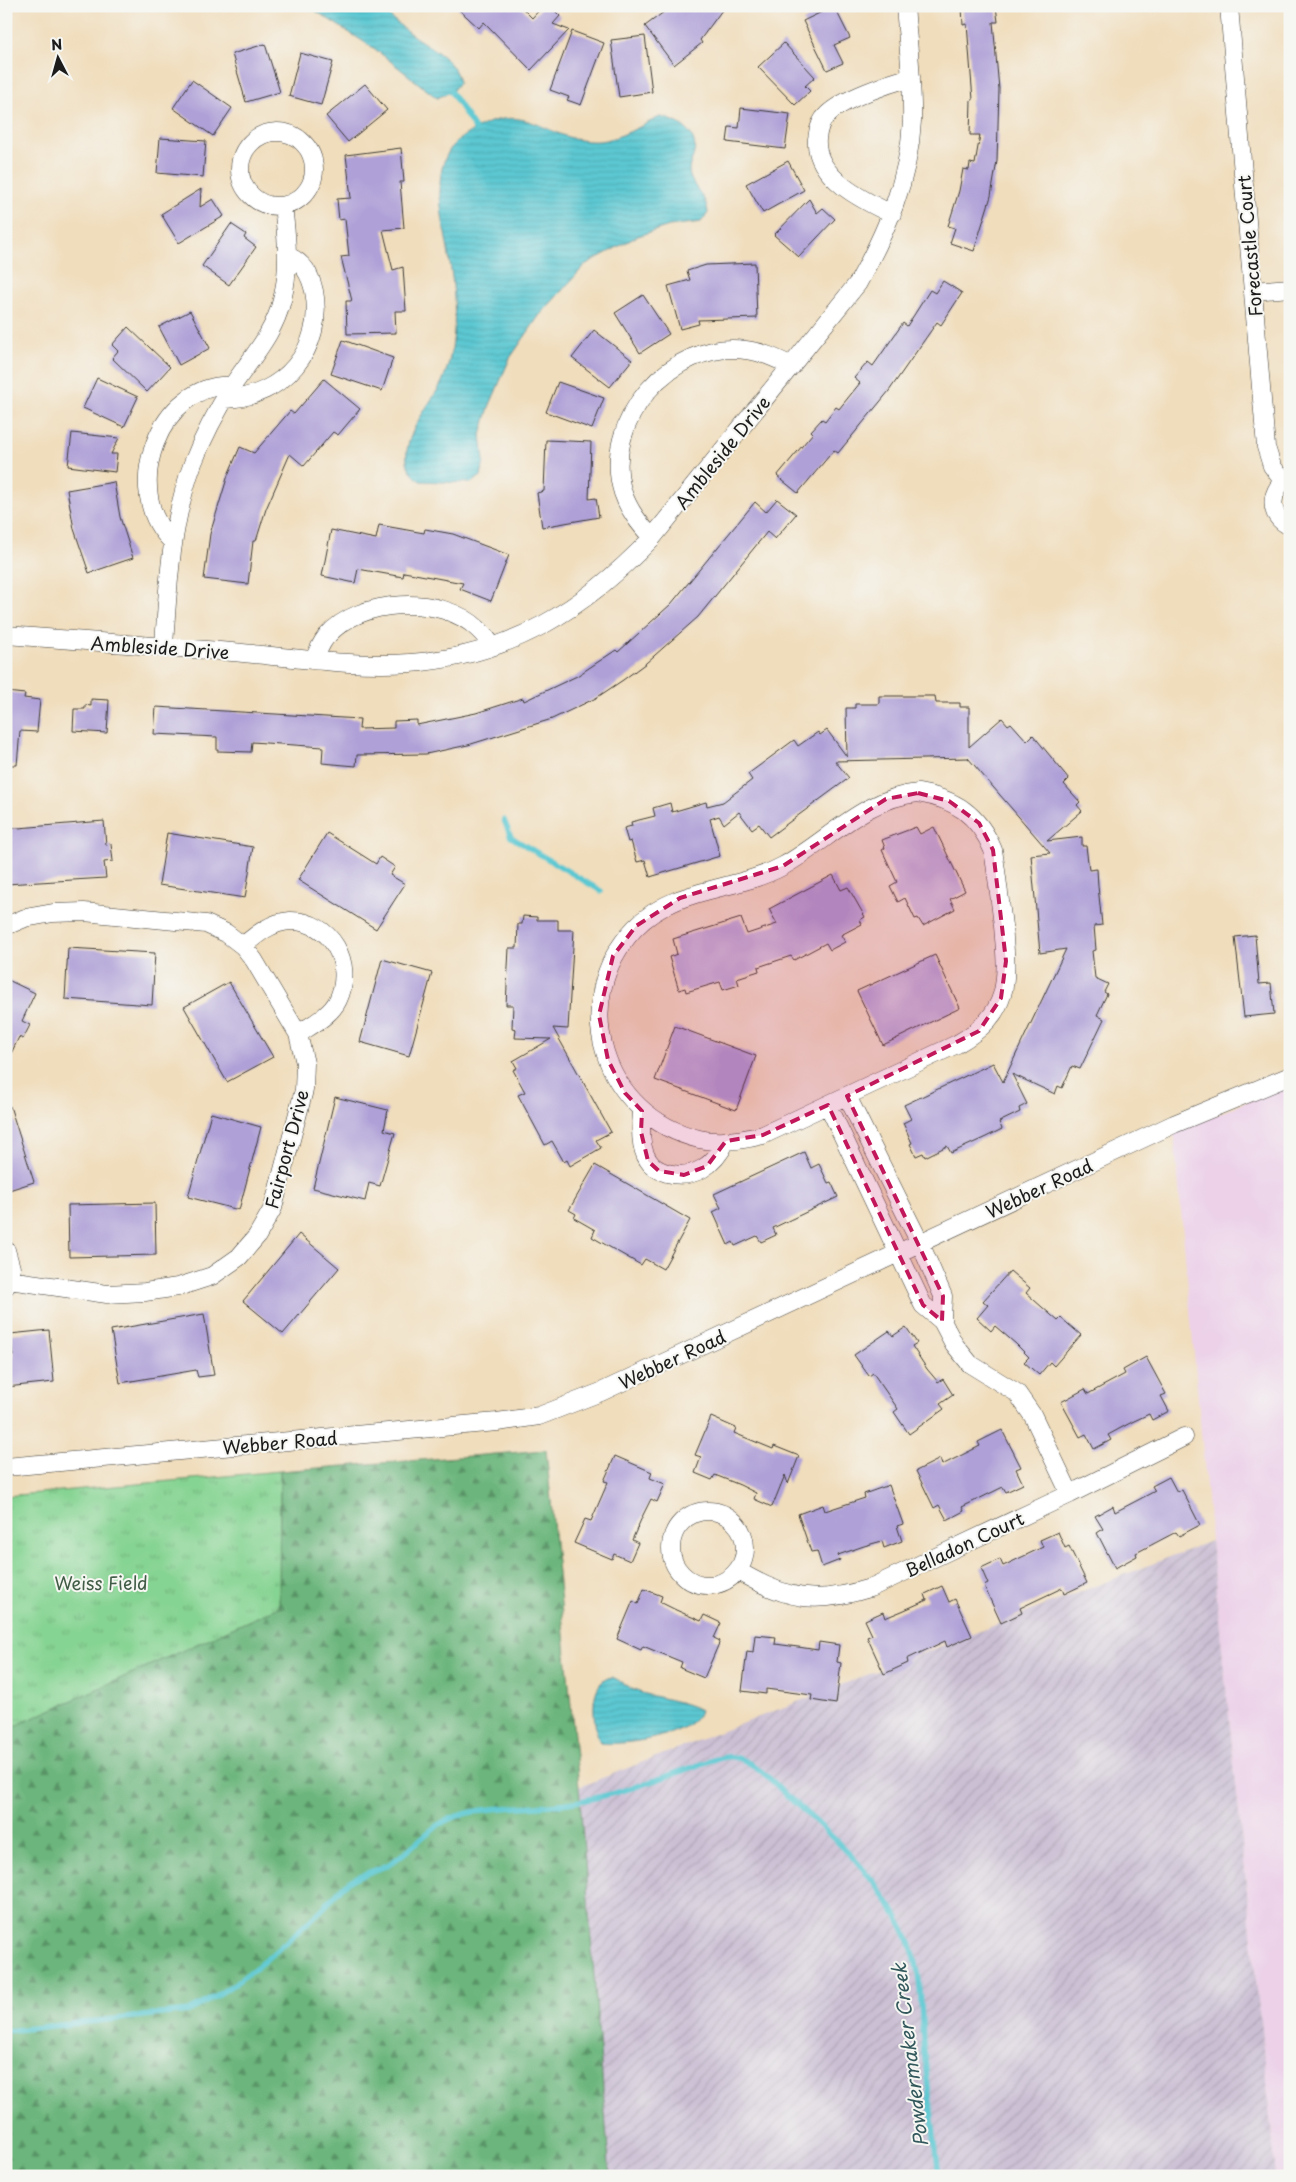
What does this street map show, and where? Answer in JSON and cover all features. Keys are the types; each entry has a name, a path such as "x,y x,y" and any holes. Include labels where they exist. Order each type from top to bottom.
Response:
{"street":[{"name":"Ambleside Drive","path":"6,635 164,646 314,660 410,663 453,657 493,646 529,633 593,594 620,572 652,538 858,283 892,214 906,168 912,122 911,77 905,6"},
{"name":"Forecastle Court","path":"1229,6 1266,447 1272,466 1286,479 1277,488 1273,504 1280,520 1290,526"},
{"path":"892,214 861,199 833,177 821,161 817,145 818,129 826,115 842,104 889,83 911,77"},
{"path":"273,132 293,135 301,140 312,156 315,166 314,176 307,192 292,204 283,206 273,207 255,199 248,192 240,174 241,160 248,146 263,134 273,132"},
{"path":"164,646 173,542 183,492 193,462 229,392 271,331 282,302 288,271 283,206"},
{"path":"173,542 162,532 152,516 147,482 148,466 153,447 170,416 202,391 218,384 242,399 274,386 298,365 313,336 316,320 313,288 308,273 300,262 288,256"},
{"path":"1253,291 1290,288"},
{"path":"652,538 636,520 623,493 619,468 622,442 639,401 655,382 674,367 717,350 744,350 770,355 792,366"},
{"path":"314,660 326,636 340,625 361,613 384,606 408,605 434,608 456,616 478,628 493,646"},
{"path":"918,793 949,801 968,813 986,833 993,850 1006,961 1006,981 1002,998 992,1016 979,1031 828,1106 763,1136 726,1141 701,1140 676,1132 651,1119 625,1093 608,1060 599,1015 606,976 613,956 636,926 659,909 680,898 742,881 783,866 862,812 886,799 918,793"},
{"name":"Fairport Drive","path":"6,926 25,918 53,912 84,912 206,924 226,933 243,946 254,960 298,1034 305,1062 304,1090 273,1208 257,1236 239,1257 212,1276 178,1287 145,1292 107,1294 8,1283"},
{"path":"243,946 263,930 290,922 307,924 324,932 334,942 341,955 344,972 343,986 338,1001 320,1020 298,1034"},
{"name":"Webber Road","path":"6,1467 497,1422 539,1416 601,1392 1174,1124 1290,1076"},
{"path":"847,1096 920,1243 943,1296 942,1321"},
{"path":"828,1106 896,1254 923,1305 942,1321 954,1344 970,1364 1017,1393 1033,1416 1070,1494"},
{"path":"642,1110 643,1146 648,1161 659,1171 684,1176 697,1172 716,1158 726,1141"},
{"path":"6,1250 11,1268 8,1283"},
{"name":"Belladon Court","path":"738,1570 765,1587 790,1595 817,1598 845,1596 870,1588 1070,1494 1184,1437"},
{"path":"702,1510 717,1511 730,1518 740,1528 745,1542 744,1557 738,1570 727,1580 713,1585 698,1584 685,1578 675,1567 670,1553 671,1538 677,1525 688,1515 702,1510"}],"highlighted area":[{"path":"918,793 934,796 949,801 979,823 993,850 998,876 1006,961 1001,998 979,1031 847,1096 943,1296 942,1321 923,1305 828,1105 763,1135 726,1141 707,1166 684,1175 659,1171 648,1161 641,1132 642,1111 625,1093 608,1060 599,1015 613,956 636,926 680,898 783,866 886,799"}],"shaded area":[{"path":"1290,1083 1290,2176 1276,2176 1211,1541 1174,1133"},
{"path":"1211,1541 1276,2176 609,2176 579,1787"}],"green space":[{"path":"546,1450 579,1787 610,2176 6,2176 6,1730 279,1607 280,1471"},
{"name":"Weiss Field","path":"280,1471 279,1607 6,1730 6,1496"}],"water":[{"path":"308,6 379,6 408,32 446,59 452,66 459,83 451,92 437,98 375,49"},
{"path":"660,117 680,124 690,133 693,139 695,146 689,168 690,175 693,184 706,203 708,213 701,222 669,226 638,236 586,264 539,316 510,358 489,407 481,435 484,461 481,476 471,483 420,481 410,470 407,460 407,449 410,437 422,414 443,380 454,337 455,314 451,268 440,192 444,160 452,147 464,136 486,124 505,119 521,119 564,136 581,140 600,141 623,135"},
{"path":"612,1677 636,1691 686,1704 700,1710 695,1719 685,1727 672,1733 640,1741 600,1743 595,1726 595,1695 604,1680"}],"building":[{"path":"455,6 520,6 532,18 543,6 550,6 560,16 553,24 569,30 531,70 484,22 479,28"},
{"path":"672,6 725,6 700,40 702,43 674,65 645,26"},
{"path":"834,6 850,38 834,45 843,63 827,70 803,21"},
{"path":"996,6 998,22 993,22 999,89 997,161 991,196 974,251 950,243 955,228 948,226 959,191 963,169 969,170 970,163 975,164 980,135 970,135 971,100 973,100 967,24 963,25 962,7"},
{"path":"572,31 604,43 581,105 567,100 569,97 550,90"},
{"path":"645,36 652,92 619,97 611,40"},
{"path":"784,43 815,77 805,86 810,91 795,105 758,67"},
{"path":"265,44 280,92 246,102 232,54"},
{"path":"300,53 333,62 321,105 289,96"},
{"path":"192,80 232,108 213,136 173,108"},
{"path":"365,84 387,110 348,142 326,116"},
{"path":"741,108 790,114 785,149 727,142 729,127 739,128"},
{"path":"160,138 206,141 203,177 157,173"},
{"path":"401,148 404,182 400,182 404,228 383,230 393,270 403,267 406,311 395,311 396,333 347,334 346,301 352,301 341,257 349,256 345,219 339,220 337,199 351,198 346,155"},
{"path":"788,161 804,190 763,213 746,184"},
{"path":"201,189 200,207 213,199 224,216 179,243 161,214"},
{"path":"809,199 817,213 823,208 835,219 799,257 774,235"},
{"path":"231,224 246,234 244,238 256,247 229,285 202,266"},
{"path":"755,263 757,318 698,320 699,324 680,329 668,286 690,280 687,271 706,265"},
{"path":"943,281 962,293 941,325 937,322 889,391 838,453 834,450 798,493 777,476 813,433 811,431 822,419 825,421 836,407 839,409 860,383 854,378 868,362 873,366 903,323 907,326 930,290 935,293"},
{"path":"643,295 669,334 640,353 615,313"},
{"path":"190,311 210,348 179,365 159,327"},
{"path":"128,327 170,367 147,392 112,358 118,351 112,345"},
{"path":"594,330 632,360 610,387 572,358"},
{"path":"343,340 393,358 382,391 331,374"},
{"path":"97,378 138,397 124,427 83,408"},
{"path":"324,379 360,409 338,435 333,432 304,466 290,454 266,509 256,541 253,541 248,584 204,579 210,534 228,475 240,447 254,453 290,411 294,414"},
{"path":"558,382 604,398 592,429 546,412"},
{"path":"72,433 119,438 111,454 117,454 115,472 68,466"},
{"path":"546,440 591,442 589,499 596,498 599,517 542,527 537,493 544,491"},
{"path":"114,482 120,517 133,558 89,573 74,529 67,490"},
{"path":"777,499 796,514 775,539 767,532 698,617 646,663 623,680 596,698 552,719 468,745 426,754 357,755 356,766 322,763 323,747 252,742 251,752 217,751 217,737 154,734 156,707 360,719 359,729 394,728 394,721 417,720 417,725 476,713 523,698 524,701 577,676 616,650 618,652 671,604 755,502 766,512"},
{"path":"379,525 424,533 425,529 453,534 509,555 491,601 460,589 463,583 404,572 403,577 358,569 355,583 322,576 331,530 376,539"},
{"path":"6,692 25,694 24,698 40,700 37,732 20,731 17,765 6,765"},
{"path":"879,696 935,696 936,703 960,703 960,707 969,707 969,747 1002,718 1008,725 1011,723 1027,741 1033,735 1069,779 1064,784 1080,802 1077,805 1082,811 1047,841 1082,837 1082,846 1086,846 1089,870 1097,869 1102,925 1094,926 1096,950 1092,951 1095,978 1108,984 1104,992 1107,994 1097,1015 1104,1019 1080,1069 1072,1066 1062,1088 1058,1086 1055,1094 1012,1074 1027,1104 1019,1108 1020,1112 999,1122 1002,1129 986,1137 951,1153 947,1146 925,1157 923,1153 916,1156 910,1144 912,1143 903,1123 911,1119 904,1105 993,1063 1003,1082 1066,949 1040,953 1031,855 1050,853 968,758 835,761 849,778 769,837 759,824 752,829 739,812 724,824 719,816 710,819 720,856 650,877 645,860 637,862 631,841 628,842 624,828 632,826 631,822 655,816 653,808 670,803 672,812 706,802 707,806 723,802 752,780 748,774 794,740 798,746 818,732 820,735 827,730 847,757 846,708 855,708 855,704 879,704"},
{"path":"91,699 109,700 107,733 73,731 74,709 85,709 85,705 91,706"},
{"path":"104,821 106,845 111,844 113,861 104,862 106,878 6,884 6,829"},
{"path":"916,827 920,834 934,827 965,891 950,899 955,909 923,926 918,918 915,919 905,898 898,902 890,886 897,882 882,850 885,848 882,840"},
{"path":"167,833 253,847 245,898 159,885"},
{"path":"327,833 376,864 380,857 395,867 390,875 405,884 376,929 298,880"},
{"path":"833,875 841,890 848,887 865,917 860,920 862,924 841,935 845,942 830,950 826,943 794,960 791,956 758,967 759,971 737,978 739,985 723,990 720,982 686,992 685,988 679,990 669,957 677,954 673,939 741,918 747,934 777,924 769,909"},
{"path":"523,916 537,917 537,920 558,920 558,930 574,930 568,1029 553,1028 611,1132 596,1140 601,1148 570,1166 567,1160 564,1162 552,1141 545,1145 518,1095 525,1092 513,1070 517,1068 513,1061 551,1039 515,1038 516,1029 512,1028 513,1005 506,1005 509,948 517,948 518,924 522,924"},
{"path":"1255,935 1259,984 1271,983 1274,1014 1244,1017 1235,937"},
{"path":"68,948 155,953 152,1005 65,999"},
{"path":"935,955 960,1008 883,1045 857,991"},
{"path":"382,959 432,973 409,1056 360,1042"},
{"path":"6,979 35,993 22,1021 30,1025 23,1039 19,1037 6,1064"},
{"path":"229,982 273,1057 227,1082 184,1007"},
{"path":"675,1026 756,1056 736,1110 655,1080"},
{"path":"335,1097 388,1110 384,1130 395,1133 380,1186 369,1183 365,1201 313,1188"},
{"path":"6,1106 10,1106 34,1182 6,1191"},
{"path":"211,1113 261,1127 239,1210 188,1197"},
{"path":"804,1152 811,1168 819,1164 828,1183 831,1182 838,1197 773,1228 776,1235 761,1242 757,1236 735,1246 733,1242 728,1245 713,1212 721,1208 714,1194"},
{"path":"595,1165 690,1220 663,1269 645,1259 641,1265 592,1237 595,1230 574,1218 576,1214 569,1210"},
{"path":"155,1203 156,1255 69,1257 68,1205"},
{"path":"299,1234 339,1268 283,1334 243,1301"},
{"path":"1010,1271 1030,1288 1026,1293 1058,1321 1061,1318 1081,1335 1054,1366 1050,1362 1039,1375 1024,1362 1029,1357 1016,1344 995,1326 991,1331 977,1318 988,1305 983,1301"},
{"path":"204,1314 214,1375 198,1377 196,1370 120,1383 111,1330"},
{"path":"906,1327 917,1343 912,1346 927,1369 938,1382 943,1379 953,1395 940,1404 944,1409 909,1434 894,1412 898,1409 873,1373 869,1376 854,1355 889,1331 893,1336"},
{"path":"49,1330 54,1382 6,1387 6,1356 13,1356 10,1334"},
{"path":"1146,1357 1166,1394 1161,1396 1169,1411 1152,1420 1149,1414 1132,1422 1108,1435 1111,1440 1094,1449 1086,1434 1080,1437 1061,1402 1085,1389 1088,1394 1125,1374 1123,1370"},
{"path":"711,1417 736,1428 734,1433 773,1449 774,1446 799,1456 788,1484 785,1475 772,1507 754,1499 756,1493 740,1485 715,1475 712,1480 695,1473 701,1457 695,1455"},
{"path":"1002,1430 1021,1467 1016,1469 1023,1484 1006,1492 1003,1487 962,1507 964,1511 947,1520 939,1505 934,1508 916,1471 940,1459 942,1465 980,1446 978,1442"},
{"path":"615,1456 652,1472 650,1478 665,1484 657,1502 651,1499 643,1515 632,1540 638,1543 630,1561 614,1554 612,1559 574,1543 585,1519 591,1521 608,1482 604,1481"},
{"path":"1169,1477 1177,1492 1182,1490 1200,1525 1179,1536 1176,1532 1136,1553 1137,1556 1115,1568 1097,1533 1103,1529 1095,1516 1113,1506 1115,1512 1140,1499 1155,1491 1152,1486"},
{"path":"889,1485 903,1524 897,1526 902,1541 884,1548 882,1541 864,1546 838,1555 840,1560 822,1567 817,1551 811,1552 798,1514 823,1505 825,1511 865,1498 864,1494"},
{"path":"1058,1532 1065,1548 1069,1546 1087,1583 1064,1594 1062,1588 1020,1608 1022,1613 1001,1623 984,1586 988,1584 981,1568 1000,1559 1003,1566 1043,1547 1040,1540"},
{"path":"942,1586 949,1602 955,1599 972,1636 947,1647 945,1641 907,1659 908,1663 884,1674 867,1637 872,1635 865,1620 883,1612 885,1618 927,1600 925,1594"},
{"path":"644,1589 662,1596 660,1602 676,1610 701,1621 704,1615 721,1623 714,1638 720,1641 704,1678 680,1668 682,1662 643,1646 641,1650 617,1639 633,1601 638,1604"},
{"path":"755,1635 776,1637 775,1644 818,1650 819,1642 839,1645 837,1662 841,1663 836,1704 811,1700 812,1695 766,1689 766,1694 742,1691 747,1651 753,1652"}],"waterway":[{"path":"451,92 475,129"},
{"path":"504,820 511,837 601,891"},
{"name":"Powdermaker Creek","path":"6,2031 189,2011 224,1991 257,1967 288,1941 350,1881 391,1863 438,1825 453,1818 485,1810 552,1805 605,1796 713,1760 732,1757 749,1763 766,1775 829,1834 877,1886 902,1925 915,1957 919,1981 923,2040 939,2176"}]}
